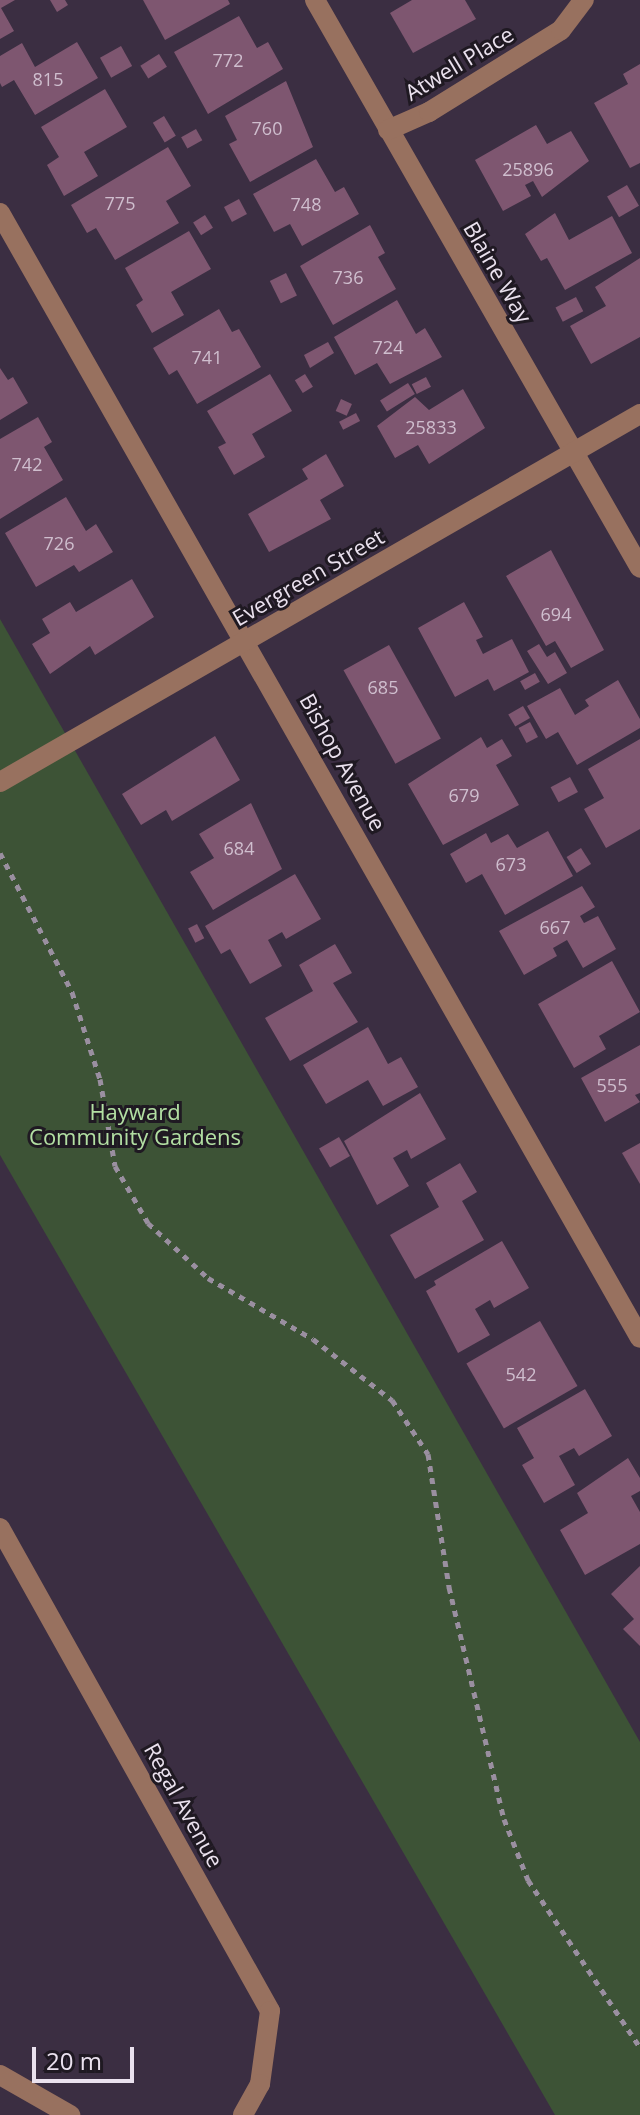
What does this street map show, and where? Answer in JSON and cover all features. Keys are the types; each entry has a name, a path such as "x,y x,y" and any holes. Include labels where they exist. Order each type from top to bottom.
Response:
{"street":[{"name":"Blaine Way","path":"315,0 640,568"},
{"name":"Atwell Place","path":"388,130 429,112 561,30 584,0"},
{"name":"Bishop Avenue","path":"0,213 247,640 640,1338"},
{"name":"Evergreen Street","path":"0,782 640,414"},
{"name":"Regal Avenue","path":"0,1528 270,2011 260,2084 243,2115"},
{"path":"0,2075 70,2115"}],"path":[{"path":"0,853 72,992 100,1079 115,1166 148,1223 208,1278 313,1339 392,1400 428,1454 449,1587 504,1819 528,1880 640,2047"}],"green space":[{"name":"Hayward Community Gardens","path":"0,619 640,1742 640,2115 555,2115 0,1155"}],"building":[{"path":"0,0 15,0 1,8 14,31 0,39"},
{"path":"50,0 65,0 68,5 57,12"},
{"path":"143,0 228,0 230,4 165,40"},
{"path":"412,0 465,0 476,19 413,53 390,13"},
{"path":"239,16 257,48 268,42 283,69 208,114 174,52"},
{"path":"77,42 98,78 35,115 14,80 2,87 0,56 22,43 35,67"},
{"path":"121,46 132,66 111,78 100,58"},
{"path":"159,54 167,67 148,78 140,66"},
{"path":"640,64 640,163 630,168 594,103 628,84 623,74"},
{"path":"286,81 313,147 250,182 229,144 237,140 225,116"},
{"path":"105,89 127,127 84,152 98,176 64,196 47,165 59,157 41,127"},
{"path":"164,116 176,136 165,142 153,123"},
{"path":"536,125 547,144 571,131 589,161 542,197 533,181 525,185 531,196 503,211 475,160"},
{"path":"196,129 202,140 187,149 181,137"},
{"path":"168,147 191,186 166,201 179,223 115,260 96,228 87,233 71,205"},
{"path":"316,159 335,192 344,187 359,214 302,246 290,224 274,232 253,194"},
{"path":"627,185 639,206 619,217 607,196"},
{"path":"239,199 247,214 232,222 224,207"},
{"path":"555,213 569,240 612,216 632,253 565,290 547,258 541,261 525,234"},
{"path":"205,215 213,228 201,235 193,222"},
{"path":"370,225 385,253 378,257 396,289 333,325 300,266"},
{"path":"189,231 211,269 171,292 184,315 152,333 136,305 143,300 125,268"},
{"path":"640,258 640,337 591,364 570,326 606,306 595,287"},
{"path":"286,273 297,295 281,303 270,281"},
{"path":"576,297 583,311 563,322 556,307"},
{"path":"397,300 416,334 425,328 442,357 390,384 377,363 355,375 334,337"},
{"path":"219,309 232,332 239,329 261,367 197,404 177,370 169,375 153,348"},
{"path":"328,342 334,353 310,368 304,355"},
{"path":"0,368 8,380 13,377 28,403 0,420"},
{"path":"270,374 292,411 252,434 265,457 234,475 218,447 226,443 207,411"},
{"path":"305,374 313,387 303,393 295,380"},
{"path":"426,377 431,387 417,394 412,384"},
{"path":"408,383 415,394 387,412 380,400"},
{"path":"463,389 485,428 429,464 418,445 395,458 377,426 415,397 429,410"},
{"path":"341,399 352,404 347,416 336,411"},
{"path":"356,413 360,421 343,430 339,422"},
{"path":"38,417 52,442 44,447 63,480 0,519 0,439"},
{"path":"326,454 344,486 320,500 331,519 269,552 248,514 308,479 302,469"},
{"path":"66,497 86,531 96,524 113,552 79,572 74,565 36,587 5,533"},
{"path":"551,550 604,650 571,668 555,641 546,646 506,576"},
{"path":"132,579 154,617 95,655 90,646 50,674 32,644 50,633 42,619 70,602 76,612"},
{"path":"464,602 483,637 476,640 483,654 512,639 529,672 494,691 488,679 455,697 418,628"},
{"path":"539,644 547,657 555,652 567,673 548,684 527,651"},
{"path":"389,645 441,739 395,764 344,670"},
{"path":"535,673 540,682 525,690 520,681"},
{"path":"618,680 640,719 640,728 577,765 558,732 546,739 527,706 560,688 575,715 589,706 585,700"},
{"path":"523,706 530,718 515,727 508,714"},
{"path":"530,722 538,737 527,743 519,728"},
{"path":"215,736 240,780 172,821 166,810 141,825 122,794"},
{"path":"481,737 487,748 502,739 512,756 496,765 519,805 443,845 408,784"},
{"path":"640,739 640,829 606,848 584,809 604,798 588,769"},
{"path":"570,777 578,792 559,802 551,787"},
{"path":"251,803 282,869 213,910 190,872 214,858 199,834"},
{"path":"548,831 573,876 505,915 482,874 466,883 450,854 486,833 491,843 508,834 517,848"},
{"path":"581,848 591,864 577,873 567,857"},
{"path":"295,874 321,919 286,939 282,932 268,940 282,966 250,984 230,949 221,954 205,926"},
{"path":"582,886 595,907 580,916 584,923 598,916 616,949 583,968 567,940 553,948 557,956 524,975 499,931"},
{"path":"197,924 204,938 195,943 188,929"},
{"path":"335,944 352,973 333,983 358,1022 290,1061 265,1018 313,991 299,965"},
{"path":"612,961 640,1012 599,1036 606,1049 574,1068 538,1004"},
{"path":"368,1027 388,1064 401,1057 418,1087 383,1106 368,1080 326,1104 303,1065"},
{"path":"640,1045 640,1093 635,1095 640,1102 605,1122 581,1078"},
{"path":"420,1093 446,1139 411,1159 407,1150 393,1158 409,1186 377,1205 344,1141"},
{"path":"339,1137 350,1156 330,1168 319,1148"},
{"path":"640,1143 640,1184 622,1153"},
{"path":"460,1163 477,1192 462,1201 484,1240 415,1279 390,1235 439,1207 426,1183"},
{"path":"502,1241 529,1288 494,1308 490,1300 475,1309 490,1335 458,1353 426,1291 436,1285 434,1281"},
{"path":"540,1321 578,1386 504,1428 466,1364"},
{"path":"585,1389 612,1436 579,1456 574,1448 559,1456 575,1485 544,1503 522,1465 534,1458 517,1428"},
{"path":"628,1458 640,1478 640,1491 631,1496 640,1512 640,1544 585,1575 560,1530 588,1513 577,1493"},
{"path":"640,1566 640,1646 623,1629 634,1619 611,1594"}]}
